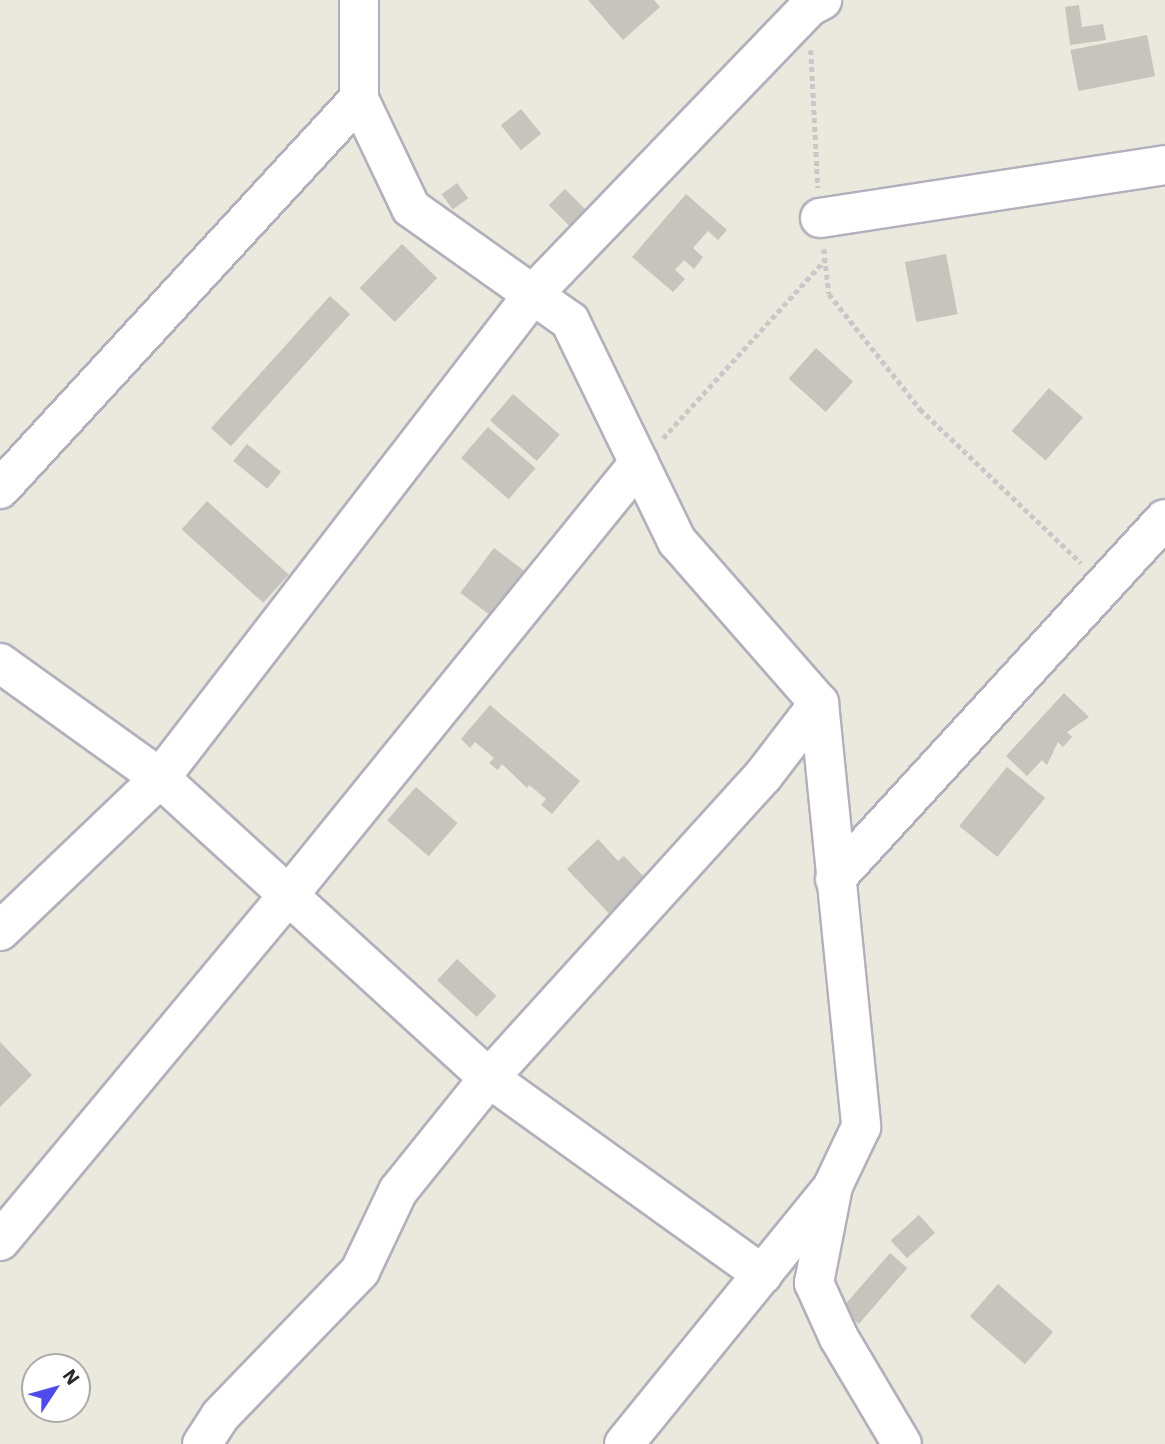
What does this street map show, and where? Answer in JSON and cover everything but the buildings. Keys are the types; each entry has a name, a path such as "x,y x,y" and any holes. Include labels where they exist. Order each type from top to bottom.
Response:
{"street":[{"path":"359,0 359,99 411,208 535,292 570,321 677,541 818,703 860,1127 833,1186 764,1275 624,1444"},
{"path":"0,931 160,778 535,292 816,3"},
{"path":"0,489 359,99"},
{"path":"820,218 1165,165"},
{"path":"0,1241 288,897 639,463"},
{"path":"835,879 1165,519"},
{"path":"0,663 160,778 489,1078 764,1275"},
{"path":"202,1444 220,1416 360,1271 398,1191 489,1078 763,776 818,703"},
{"path":"833,1186 814,1283 839,1338 902,1444"}],"path":[{"path":"816,3 820,218 829,294 920,409 1104,585"},
{"path":"639,463 825,260"}]}
